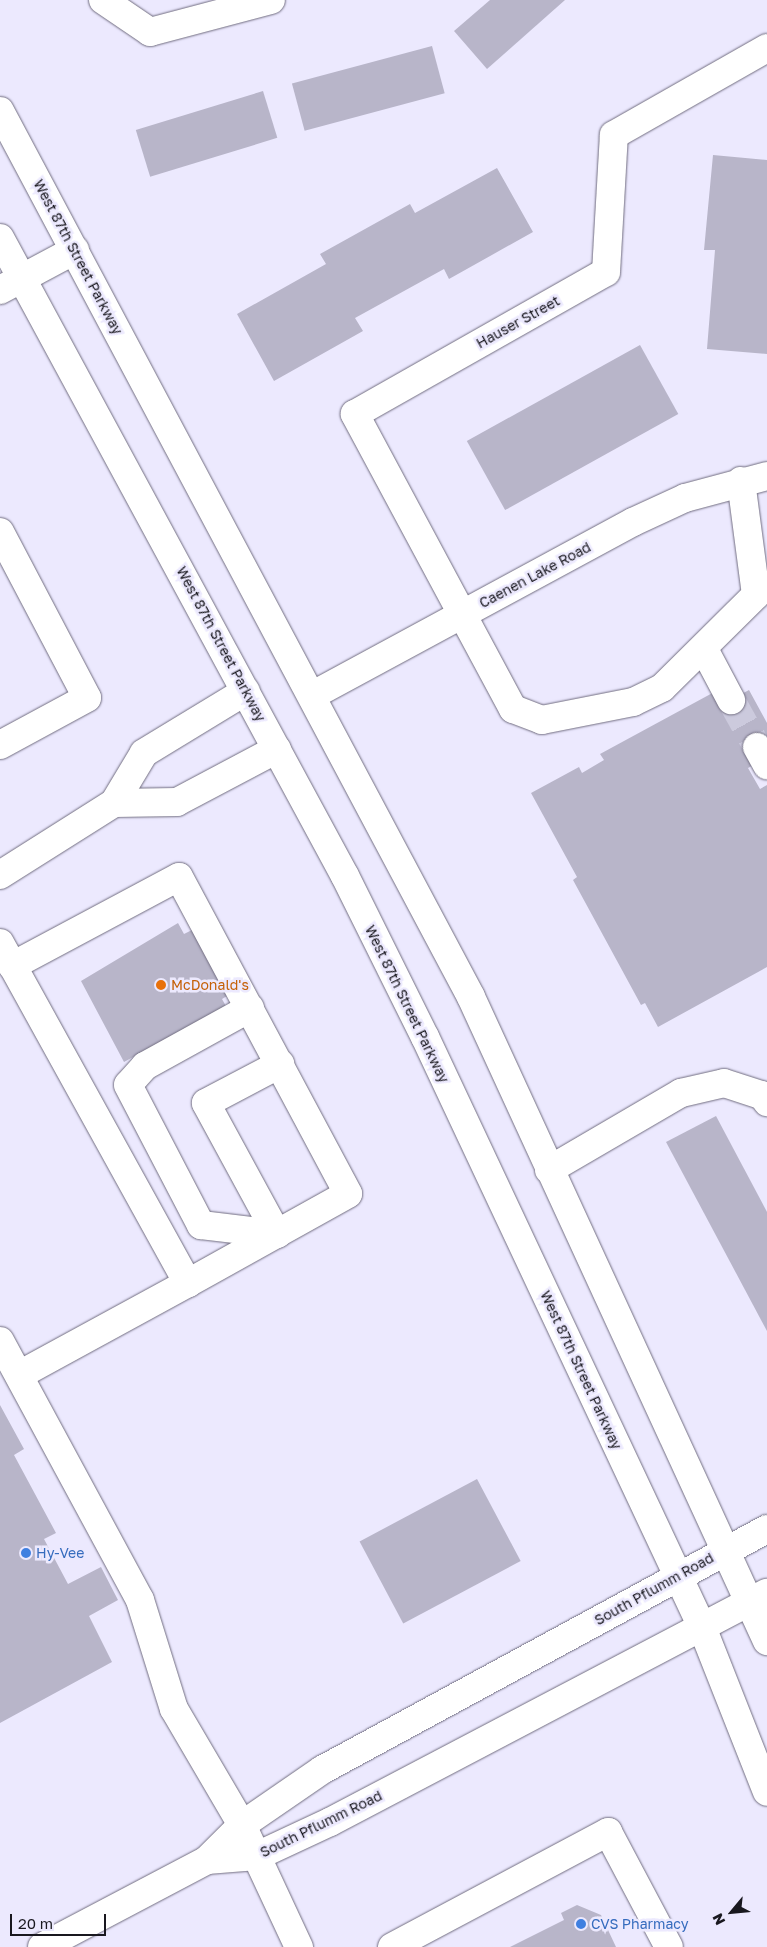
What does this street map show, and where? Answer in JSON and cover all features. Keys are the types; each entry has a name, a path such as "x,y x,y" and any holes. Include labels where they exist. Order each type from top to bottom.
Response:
{"main road":[{"path":"103,0 150,32 272,0"},
{"name":"Hauser Street","path":"464,614 355,414 606,272 614,135 767,48"},
{"name":"West 87th Street Parkway","path":"0,111 313,695 471,997 549,1170 726,1550 759,1598 767,1640"},
{"name":"West 87th Street Parkway","path":"0,238 11,284 246,691 425,1037 702,1627 767,1792"},
{"path":"11,284 75,250"},
{"path":"464,614 513,709 542,720 633,702 662,688 704,649 762,605 754,479"},
{"name":"Caenen Lake Road","path":"313,695 633,522 684,498 754,479"},
{"path":"0,532 87,698 0,745"},
{"path":"704,649 732,700"},
{"path":"0,875 114,804 144,753 246,691"},
{"path":"114,804 177,802 277,749"},
{"path":"19,1375 188,1283 348,1194 179,877 6,954 188,1283"},
{"path":"250,1008 145,1066 128,1086 201,1225 277,1234"},
{"path":"277,1234 206,1103 280,1064"},
{"path":"549,1170 681,1094 724,1083 762,1096 767,1102"},
{"path":"0,1341 140,1600 174,1709 242,1825 298,1947"},
{"name":"South Pflumm Road","path":"207,1860 242,1825 322,1770 677,1575 767,1529"},
{"name":"South Pflumm Road","path":"207,1860 257,1856 759,1598"},
{"path":"392,1946 608,1832 669,1947"},
{"path":"42,1947 207,1860"}],"building":[{"path":"490,0 565,0 487,69 454,31"},
{"path":"432,46 445,93 305,131 292,84"},
{"path":"263,91 277,138 150,177 136,130"},
{"path":"713,155 767,160 767,354 707,349 715,250 704,250"},
{"path":"497,168 533,232 449,279 444,269 355,318 363,331 274,381 237,314 326,264 320,254 410,204 415,213"},
{"path":"640,345 678,414 505,510 467,441"},
{"path":"718,690 725,703 749,690 767,723 767,742 759,762 748,768 760,789 767,785 767,967 658,1027 645,1003 641,1005 573,880 577,877 531,793 579,767 582,773 604,760 600,754"},
{"path":"178,923 184,934 192,930 227,996 222,999 232,1017 164,1040 124,1062 81,981"},
{"path":"716,1116 767,1212 767,1331 666,1142"},
{"name":"Hy-Vee","path":"0,1405 24,1449 14,1455 56,1533 44,1539 68,1584 101,1567 118,1600 89,1616 112,1662 0,1723"},
{"path":"477,1479 521,1561 403,1624 360,1541"},
{"name":"CVS Pharmacy","path":"577,1905 601,1915 616,1947 510,1947 564,1920 561,1913"}],"tunnel":[{"path":"731,700 757,747"}],"place":[{"name":"McDonald's","path":"161,985"},
{"name":"Hy-Vee","path":"26,1553"},
{"name":"CVS Pharmacy","path":"581,1924"}]}
